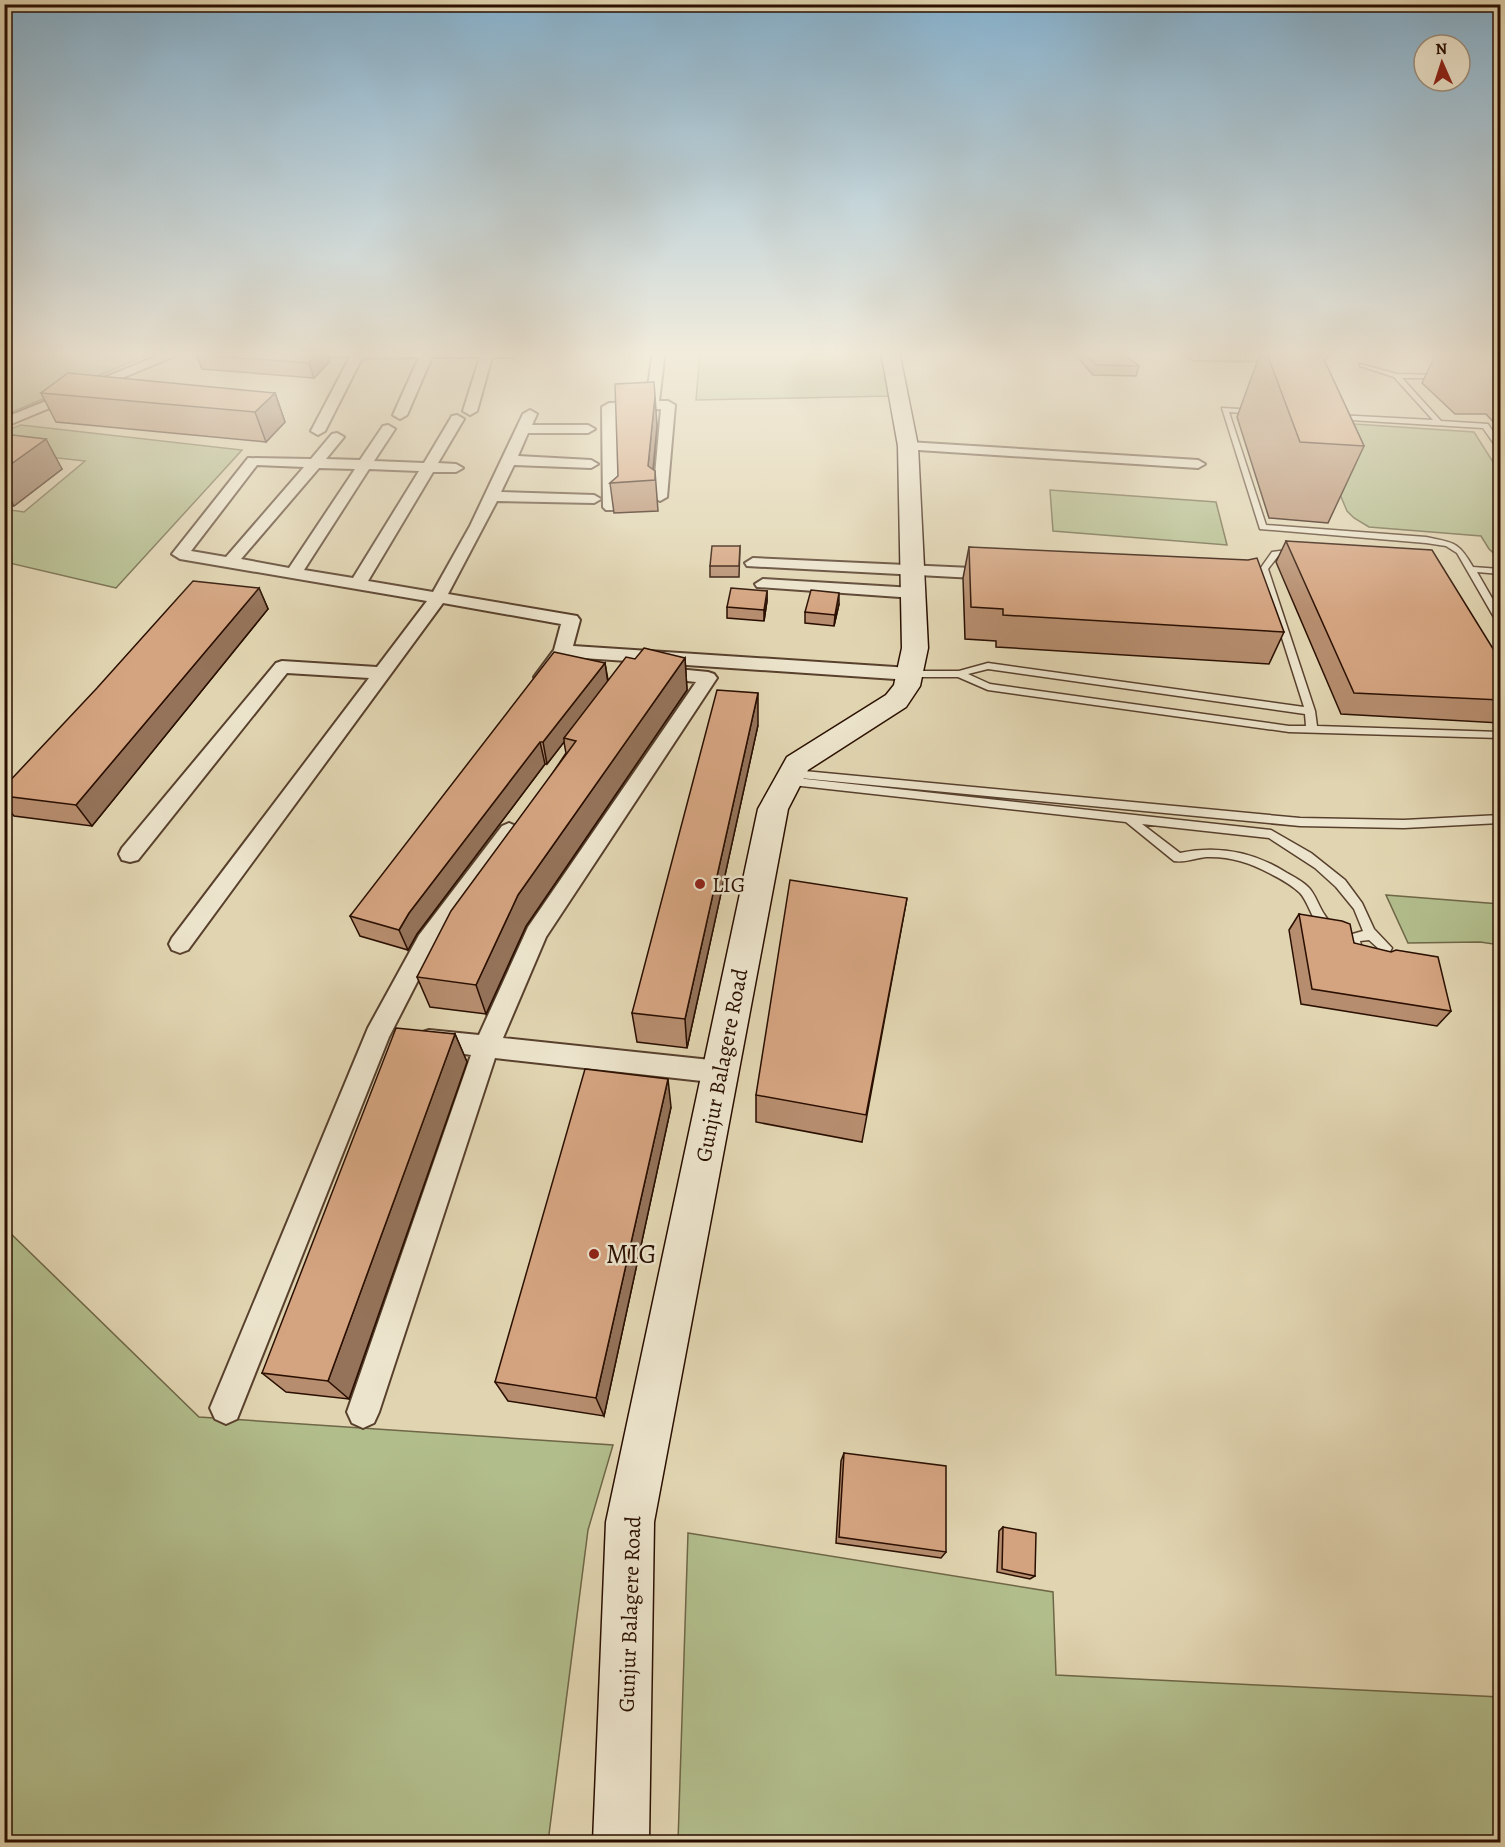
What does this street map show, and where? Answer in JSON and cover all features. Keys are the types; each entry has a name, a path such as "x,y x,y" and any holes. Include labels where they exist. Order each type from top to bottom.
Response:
{"street":[{"path":"230,562 337,437"},
{"path":"294,573 383,437"},
{"path":"358,584 448,437"},
{"path":"180,944 438,598 492,496 519,437"},
{"path":"610,437 611,507"},
{"path":"660,497 665,437"},
{"name":"Gunjur Balagere Road","path":"621,1842 630,1522 773,808 797,764 896,701 907,686 915,648 906,437"},
{"path":"908,446 1198,464"},
{"path":"508,460 591,464"},
{"path":"456,468 253,461 180,554 571,620 563,651 534,688"},
{"path":"492,496 594,499"},
{"path":"753,564 914,582"},
{"path":"763,584 914,582 1014,574"},
{"path":"563,651 910,674"},
{"path":"130,854 282,667 382,673"},
{"path":"363,1412 487,1045 536,933 708,678 631,670 624,679"},
{"path":"226,1408 395,1037 427,941 518,820"},
{"path":"395,1037 487,1045 720,1072"}],"lane":[{"path":"1234,437 1263,527 1441,542 1460,551 1500,619"},
{"path":"1306,552 1275,554 1264,569 1310,711 1312,731"},
{"path":"1472,569 1500,571"},
{"path":"910,674 959,674 988,666 1310,711"},
{"path":"959,674 988,687 1312,731 1500,735"},
{"path":"789,777 1300,822 1404,824 1500,819"},
{"path":"789,777 1271,834 1303,853 1335,877 1358,906 1369,935 1386,948 1379,960 1357,954 1353,938"},
{"path":"1129,819 1178,858 1196,853 1216,853 1243,856 1271,868 1302,888 1325,925 1353,938 1369,935"}],"green space":[{"path":"5,437 129,437 242,450 116,588 5,562 4,509 24,512 85,461 5,452"},
{"path":"1316,437 1477,437 1500,473 1500,559 1489,549 1481,536 1369,527 1347,511"},
{"path":"1050,490 1216,502 1227,545 1053,531"},
{"path":"1386,895 1500,904 1500,945 1480,942 1408,943"},
{"path":"4,1227 199,1417 613,1445 588,1530 548,1842 5,1842"},
{"path":"688,1533 1053,1592 1056,1675 1500,1697 1500,1842 678,1842"}],"building":[{"path":"4,437 46,439 4,469"},
{"path":"617,437 651,437 648,466 655,471 655,480 610,483 618,476"},
{"path":"1298,437 1360,437 1364,446 1300,442"},
{"path":"1286,541 1432,550 1500,660 1500,700 1354,693"},
{"path":"712,546 740,546 739,566 710,566"},
{"path":"969,547 1248,560 1257,558 1284,632 1003,615 1003,609 971,607"},
{"path":"193,581 259,588 76,805 4,796 4,787"},
{"path":"731,588 767,591 764,610 727,607"},
{"path":"811,590 839,593 835,615 805,612"},
{"path":"644,648 685,658 518,895 476,985 417,977 451,911 576,741 564,738 626,657 635,659"},
{"path":"554,652 605,663 543,742 540,742 409,913 399,930 350,916"},
{"name":"LIG","path":"717,690 758,693 685,1019 632,1013"},
{"path":"790,880 907,898 866,1115 756,1095"},
{"path":"1299,914 1350,924 1354,943 1391,952 1396,950 1438,957 1451,1011 1312,989"},
{"path":"396,1028 455,1034 328,1381 262,1373"},
{"name":"MIG","path":"585,1069 668,1079 596,1398 495,1382"},
{"path":"844,1453 946,1466 946,1552 839,1537"},
{"path":"1003,1527 1036,1533 1035,1576 1002,1569"}],"place":[{"name":"LIG","path":"700,884"},
{"name":"MIG","path":"594,1254"}]}
